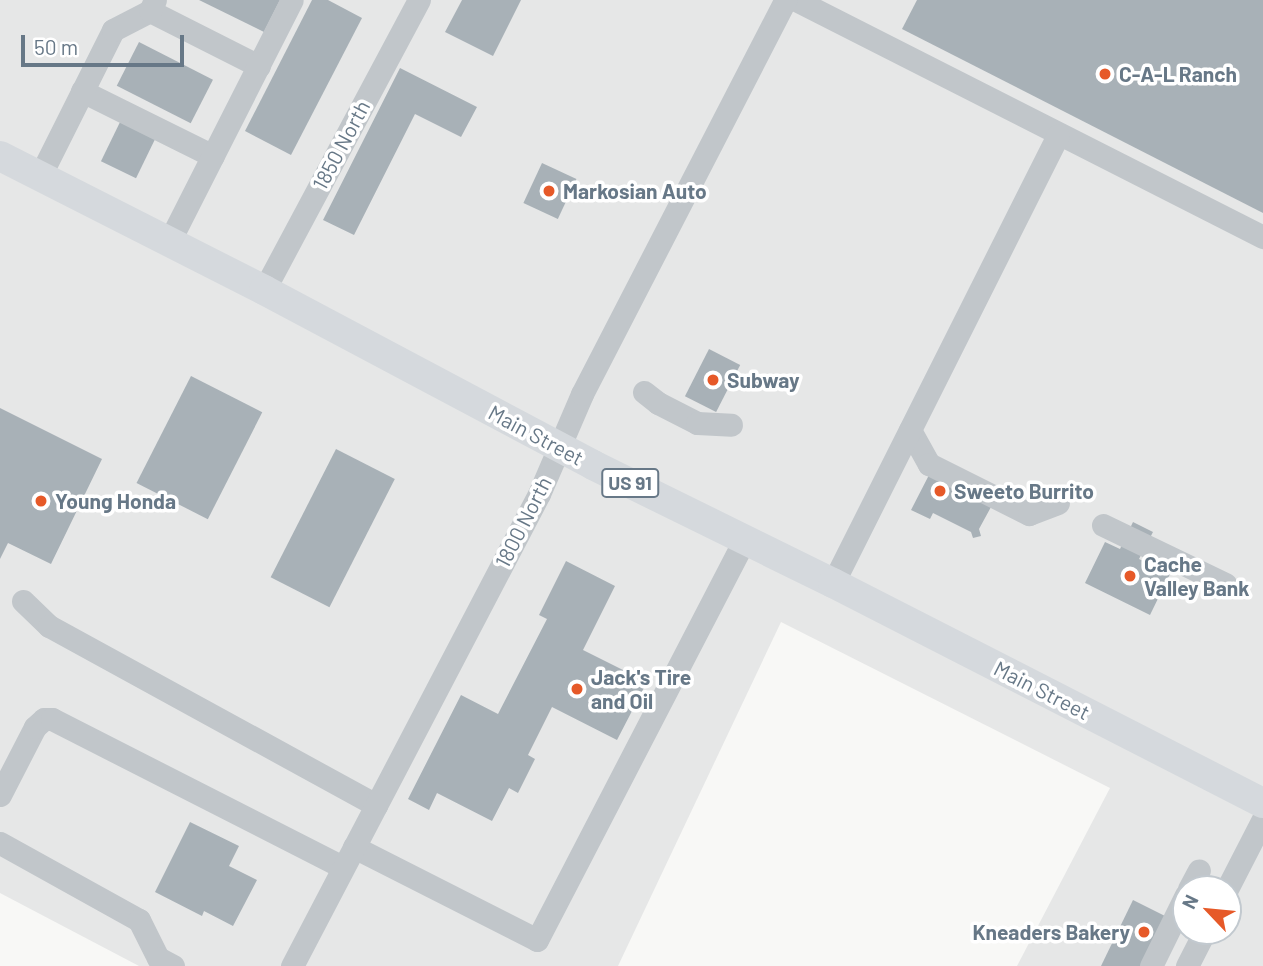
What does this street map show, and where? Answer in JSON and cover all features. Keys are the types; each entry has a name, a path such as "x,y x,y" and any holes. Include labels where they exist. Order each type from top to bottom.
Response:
{"main road":[{"name":"Main Street","path":"0,156 264,290 560,447 1263,803"}],"street":[{"path":"169,242 292,0"},
{"name":"1850 North","path":"264,290 419,0"},
{"name":"1800 North","path":"292,966 560,447 582,394 785,0"},
{"path":"796,0 1263,237"},
{"path":"40,176 113,30 153,5 258,66"},
{"path":"82,91 213,156"},
{"path":"833,583 1058,135"},
{"path":"645,392 658,403 697,423 731,425"},
{"path":"910,430 929,464 1016,508 1029,514 1058,503"},
{"path":"1103,525 1225,584"},
{"path":"0,795 35,727 44,719 52,719 349,857 537,940 744,541"},
{"path":"23,601 49,626 376,805"},
{"path":"1234,875 1263,819"},
{"path":"0,843 139,920 158,958 173,966"},
{"path":"1151,966 1172,923"},
{"path":"1186,966 1197,945"}],"shaded area":[{"path":"0,0 1263,0 1263,966 1017,966 1110,788 781,622 618,966 139,966 0,893"}],"building":[{"path":"199,0 280,0 264,32"},
{"path":"312,0 328,0 362,18 291,155 245,131"},
{"path":"462,0 521,0 493,56 445,32"},
{"path":"917,0 1263,0 1263,213 902,29"},
{"path":"139,42 213,80 191,123 117,86"},
{"path":"400,68 477,107 461,137 415,114 354,235 323,220"},
{"path":"122,118 157,135 136,178 101,161"},
{"name":"Markosian Auto","path":"542,163 576,179 558,219 523,203"},
{"name":"Subway","path":"709,349 740,365 716,412 685,396"},
{"path":"191,376 262,412 208,519 137,483"},
{"name":"Young Honda","path":"0,408 102,459 51,564 8,543 0,559"},
{"path":"336,449 395,479 329,607 271,577"},
{"name":"Sweeto Burrito","path":"929,475 991,507 979,529 981,536 973,538 971,532 933,513 930,519 911,510"},
{"path":"1133,522 1153,532 1139,559 1170,574 1150,615 1085,583 1105,542 1120,549"},
{"name":"Jack's Tire and Oil","path":"566,561 615,586 583,650 647,682 617,740 552,707 528,755 535,759 518,793 509,788 492,821 437,793 429,810 408,799 461,695 498,714 547,619 539,615"},
{"path":"190,822 239,846 229,866 257,880 233,926 204,911 202,916 155,892"},
{"path":"1133,900 1167,917 1142,966 1101,966"}],"place":[{"name":"C-A-L Ranch","path":"1105,74"},
{"name":"Markosian Auto","path":"549,191"},
{"name":"Subway","path":"713,380"},
{"name":"Sweeto Burrito","path":"940,491"},
{"name":"Young Honda","path":"41,501"},
{"name":"Cache Valley Bank","path":"1130,576"},
{"name":"Jack's Tire and Oil","path":"577,689"},
{"name":"Kneaders Bakery","path":"1144,932"}]}
